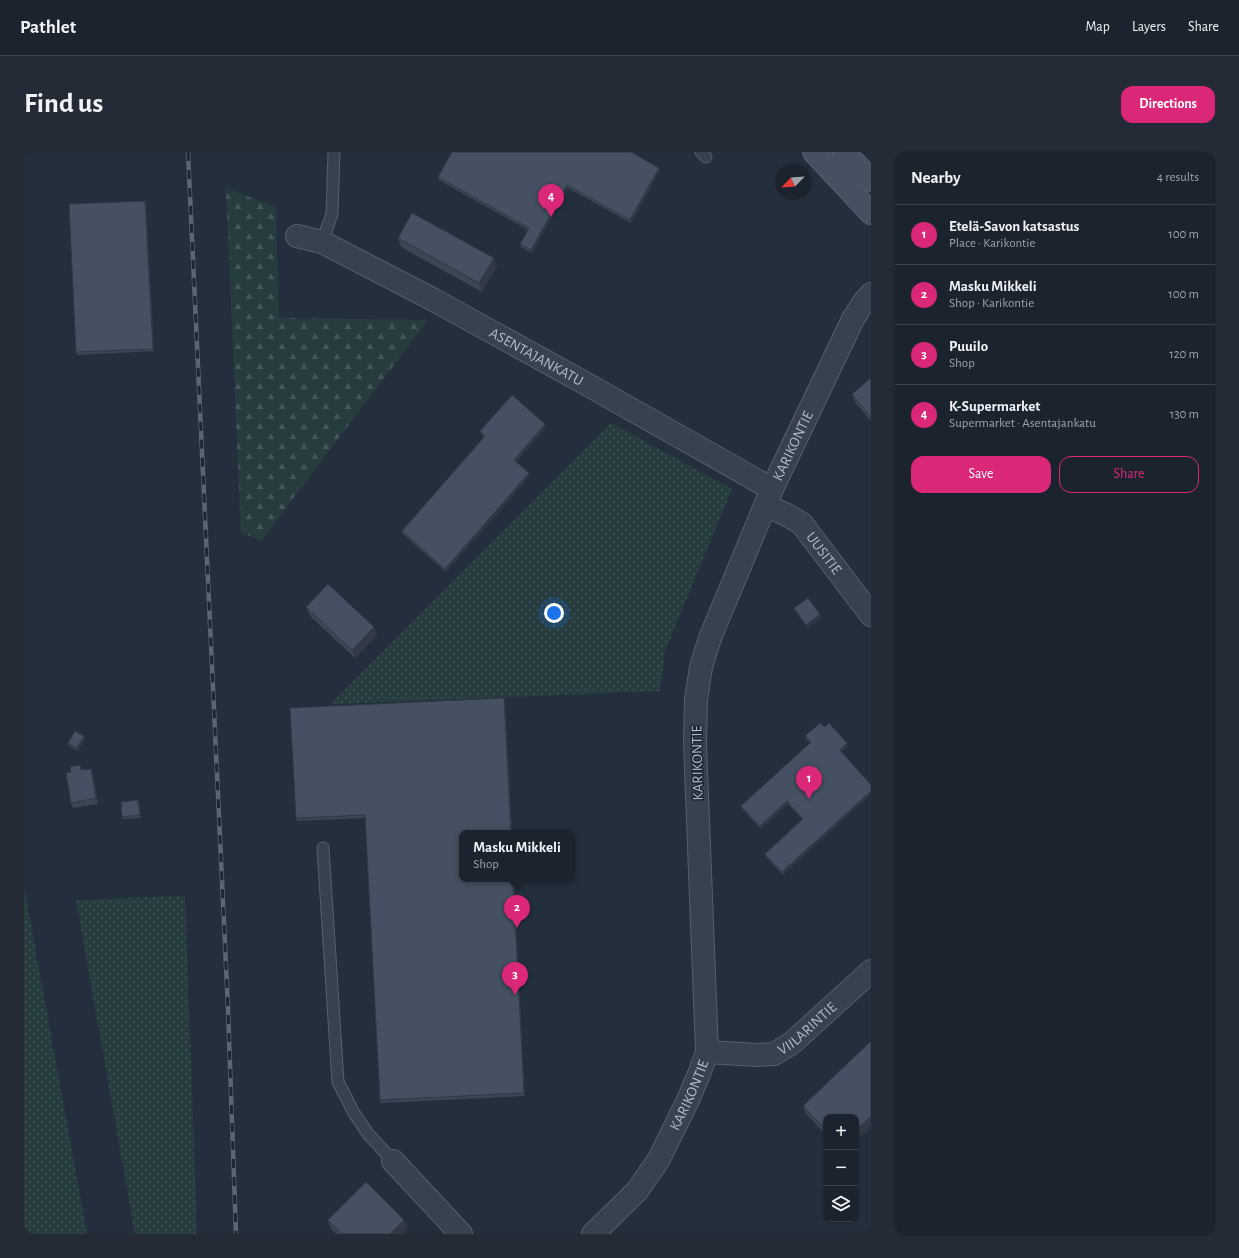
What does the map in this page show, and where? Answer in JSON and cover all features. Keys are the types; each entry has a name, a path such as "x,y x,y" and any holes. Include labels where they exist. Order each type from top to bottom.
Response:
{"main road":[{"path":"814,152 871,213"},
{"path":"844,152 871,180"}],"street":[{"name":"ASENTAJANKATU","path":"297,236 322,242 434,300 583,382 768,497"},
{"name":"KARIKONTIE","path":"593,1234 637,1191 659,1160 688,1100 707,1052 695,743 696,700 701,666 710,638 768,497 853,319 871,294"},
{"name":"UUSITIE","path":"768,497 787,515 802,524 871,615"},
{"name":"VIILARINTIE","path":"707,1052 757,1055 774,1054 792,1043 871,971"},
{"path":"393,1161 461,1234"}],"lane":[{"path":"322,242 332,214 334,152"},
{"path":"323,848 338,1082 357,1119 369,1135 393,1161"}],"green space":[{"path":"226,188 276,207 279,318 428,320 261,541 241,532"},
{"path":"611,423 732,489 665,651 660,691 331,704"},
{"path":"24,887 87,1234 24,1234"},
{"path":"185,896 197,1234 135,1234 76,900"}],"building":[{"path":"452,152 631,152 659,168 630,220 567,185 531,250 520,244 529,228 438,177"},
{"path":"145,201 153,349 76,352 69,204"},
{"path":"412,213 494,258 479,283 398,238"},
{"path":"871,378 871,417 852,394"},
{"path":"512,395 545,424 514,460 529,473 445,569 402,531 485,436 480,431"},
{"path":"328,584 374,627 352,650 306,607"},
{"path":"808,598 820,614 806,625 794,608"},
{"path":"504,698 511,830 459,830 459,882 513,882 524,1093 380,1100 365,815 296,818 290,708"},
{"path":"820,723 825,727 829,723 847,743 840,750 871,785 871,791 782,872 765,854 803,819 787,801 760,826 741,806 811,742 805,736"},
{"path":"75,731 84,736 77,748 68,743"},
{"path":"80,765 81,770 91,769 96,798 71,803 66,773 71,772 70,767"},
{"path":"138,800 140,815 122,817 121,802"},
{"path":"871,1041 871,1116 859,1127 859,1114 823,1114 823,1127 803,1106"},
{"path":"366,1182 404,1220 390,1234 342,1234 328,1220"}],"railway":[{"path":"188,152 228,1009 236,1234"}],"place":[{"name":"K-Supermarket","path":"551,217"},
{"name":"Etelä-Savon katsastus","path":"809,799"},
{"name":"Masku Mikkeli","path":"517,928"},
{"name":"Puuilo","path":"515,995"}]}
